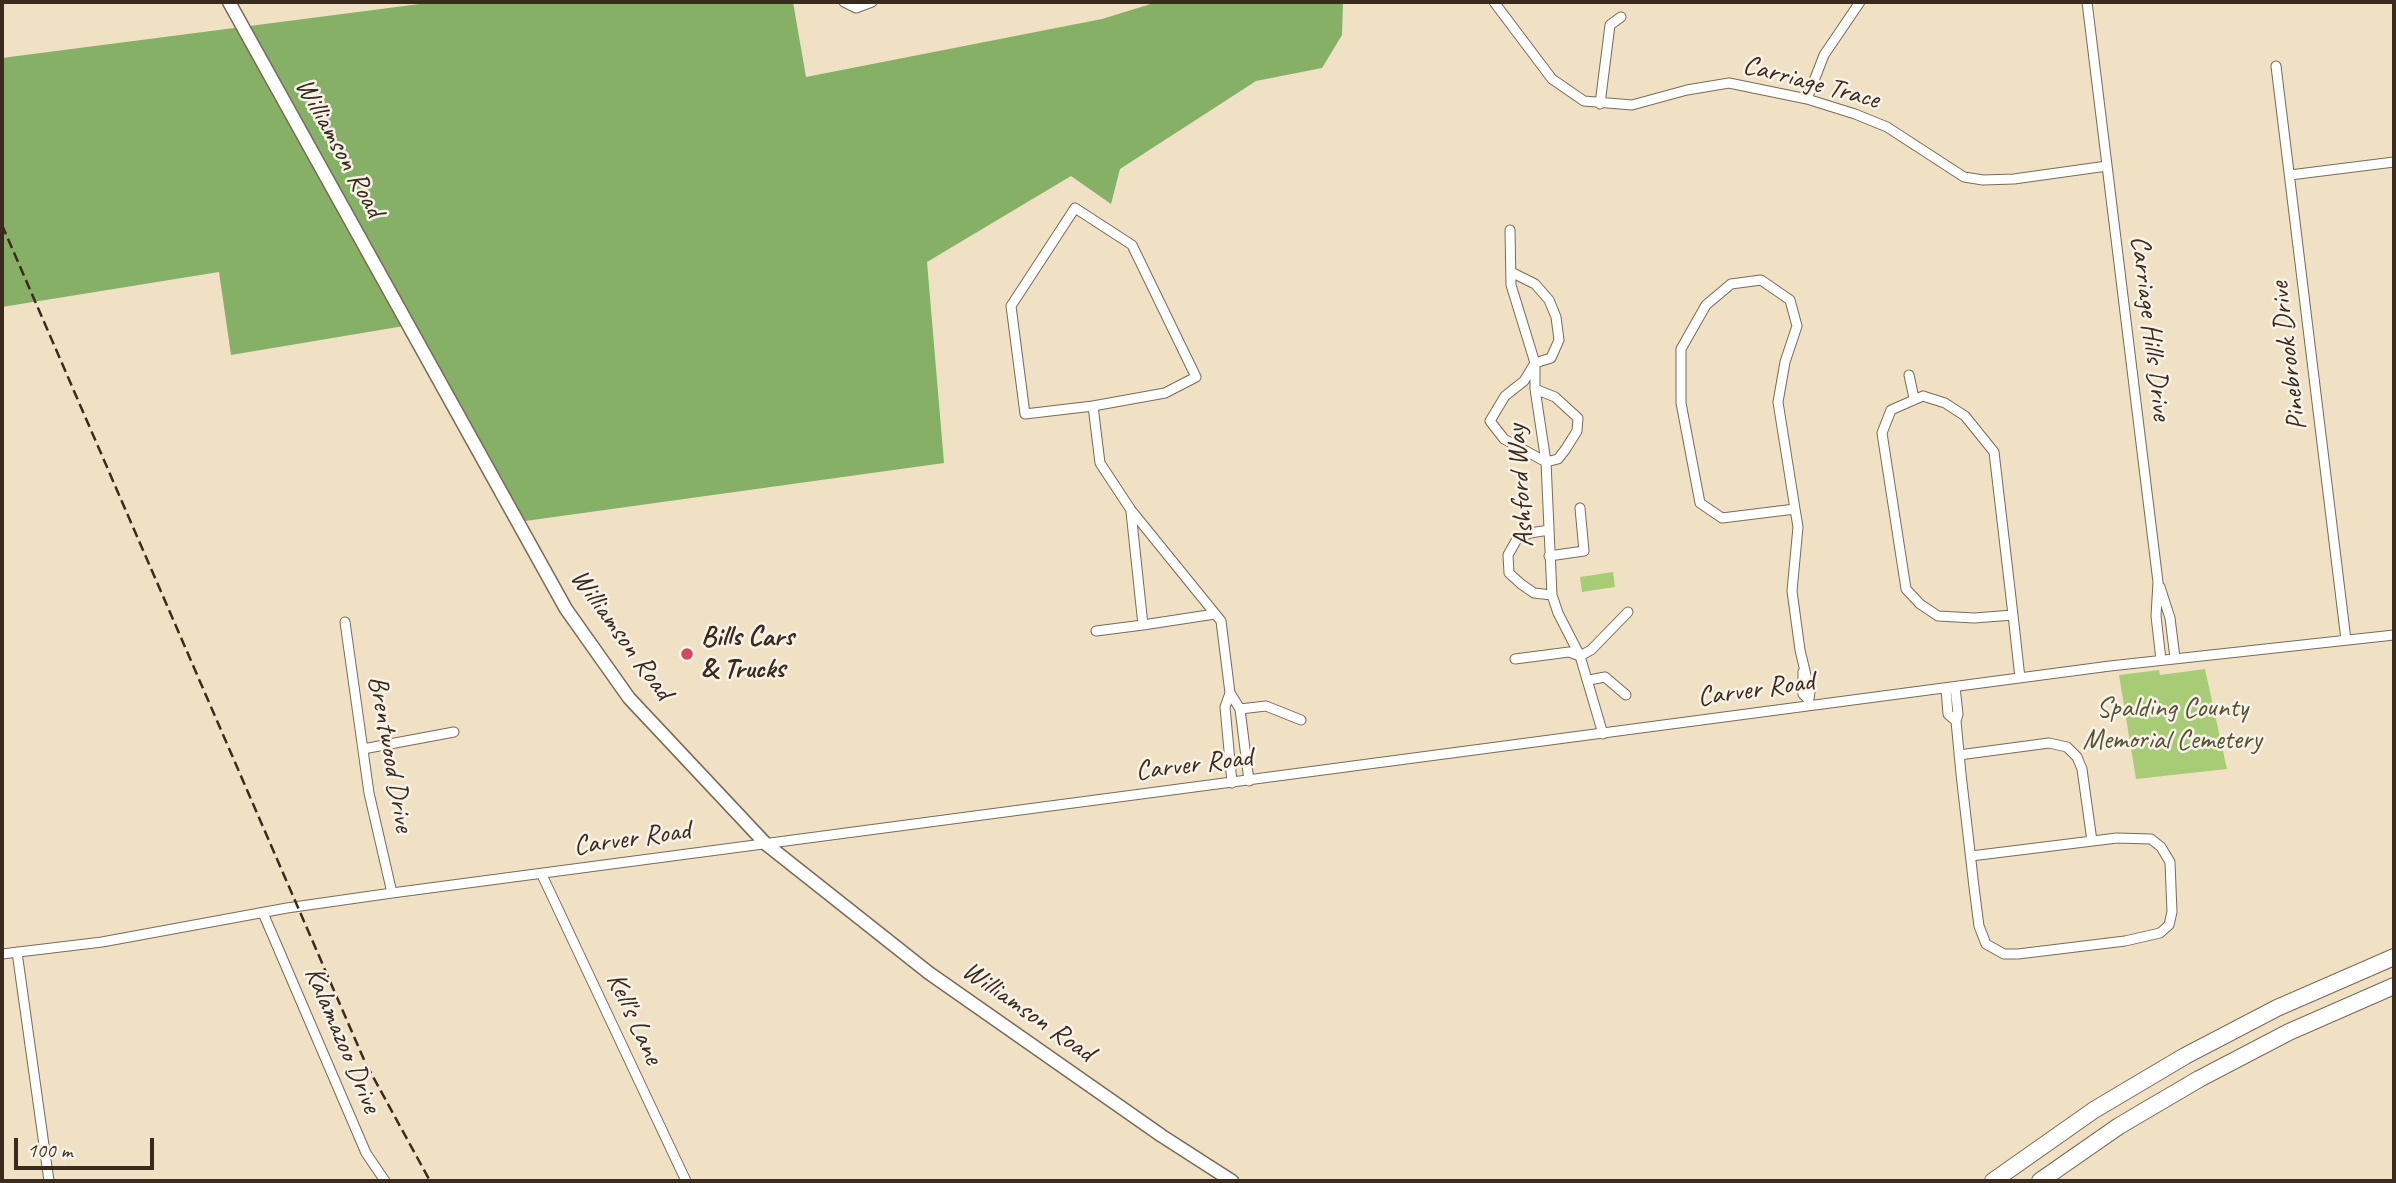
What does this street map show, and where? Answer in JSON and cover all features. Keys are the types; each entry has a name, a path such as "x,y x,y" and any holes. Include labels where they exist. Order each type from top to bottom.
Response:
{"highway":[{"path":"1993,1181 2094,1110 2185,1056 2277,1008 2394,957"},
{"path":"2043,1180 2119,1126 2199,1079 2289,1032 2394,986"}],"main road":[{"name":"Williamson Road","path":"229,2 566,609 629,698 766,844 929,973 1162,1136 1232,1181"}],"street":[{"path":"844,2 856,8 872,2"},
{"name":"Carriage Trace","path":"1494,2 1552,79 1584,101 1632,106 1697,87 1729,83 1807,99 1887,127 1964,177 1983,180 2014,179 2107,166"},
{"path":"1807,99 1824,55 1860,2"},
{"name":"Carriage Hills Drive","path":"2087,2 2158,582 2156,616 2161,660"},
{"path":"1601,104 1610,25 1621,17"},
{"name":"Pinebrook Drive","path":"2276,66 2346,640"},
{"path":"2290,175 2394,162"},
{"path":"1076,208 1132,245 1196,377 1165,393 1093,406 1025,414 1011,306 1076,208"},
{"name":"Ashford Way","path":"1510,229 1511,285 1535,363 1535,389 1546,462 1552,595 1589,680 1604,734"},
{"path":"1511,272 1535,284 1549,300 1556,317 1559,340 1551,358 1535,363 1524,381 1505,396 1490,421 1504,439 1546,462 1558,459 1565,450 1577,432 1578,418 1555,397 1535,389"},
{"path":"1795,509 1722,518 1700,503 1681,403 1681,349 1706,305 1731,284 1761,280 1790,300 1797,326 1785,362 1778,402 1798,527 1792,591 1803,672 1808,679 1808,702"},
{"path":"1909,375 1914,398"},
{"path":"2013,615 1974,618 1938,616 1920,604 1906,589 1881,433 1891,410 1914,398 1923,396 1934,399 1965,416 1994,452 2013,615 2020,678"},
{"path":"1093,406 1100,463 1131,510 1221,621 1230,693 1240,709 1249,781"},
{"path":"1549,556 1584,551 1580,508"},
{"path":"1131,510 1143,625"},
{"path":"1549,530 1530,533 1517,540 1508,555 1509,573 1521,584 1534,593 1552,595"},
{"path":"2158,582 2170,618 2175,658"},
{"path":"1515,659 1569,652 1580,656 1591,650 1628,612"},
{"path":"1096,631 1215,614"},
{"name":"Brentwood Drive","path":"345,622 363,749 392,893"},
{"name":"Carver Road","path":"2,954 115,940 392,893 1604,734 1808,702 2394,635"},
{"path":"1589,680 1605,677 1626,695"},
{"path":"1950,687 1948,714 1956,721 1959,755 1979,926 1986,944 1995,951 2018,954 2125,942 2160,933 2169,925 2172,912 2170,862 2161,847 2142,837 1971,856"},
{"path":"1230,693 1224,707 1232,783"},
{"path":"1240,709 1266,706 1301,720"},
{"path":"363,749 454,732"},
{"path":"1959,755 2049,743 2067,747 2077,757 2082,769 2092,841"},
{"name":"Kell's Lane","path":"542,875 685,1181"},
{"name":"Kalamazoo Drive","path":"263,913 366,1153 385,1181"},
{"path":"17,952 50,1181"}],"green space":[{"path":"435,2 793,2 806,77 1102,19 1157,2 1343,2 1342,35 1322,68 1256,81 1120,169 1111,204 1071,176 927,262 944,463 518,522 410,325 231,355 219,272 2,307 2,58"},
{"path":"1613,572 1615,587 1582,592 1580,577"},
{"name":"Spalding County Memorial Cemetery","path":"2205,669 2227,769 2136,779 2119,675 2159,670 2160,675"}],"railway":[{"path":"2,225 365,1062 430,1181"}],"place":[{"name":"Bills Cars & Trucks","path":"687,654"}]}
